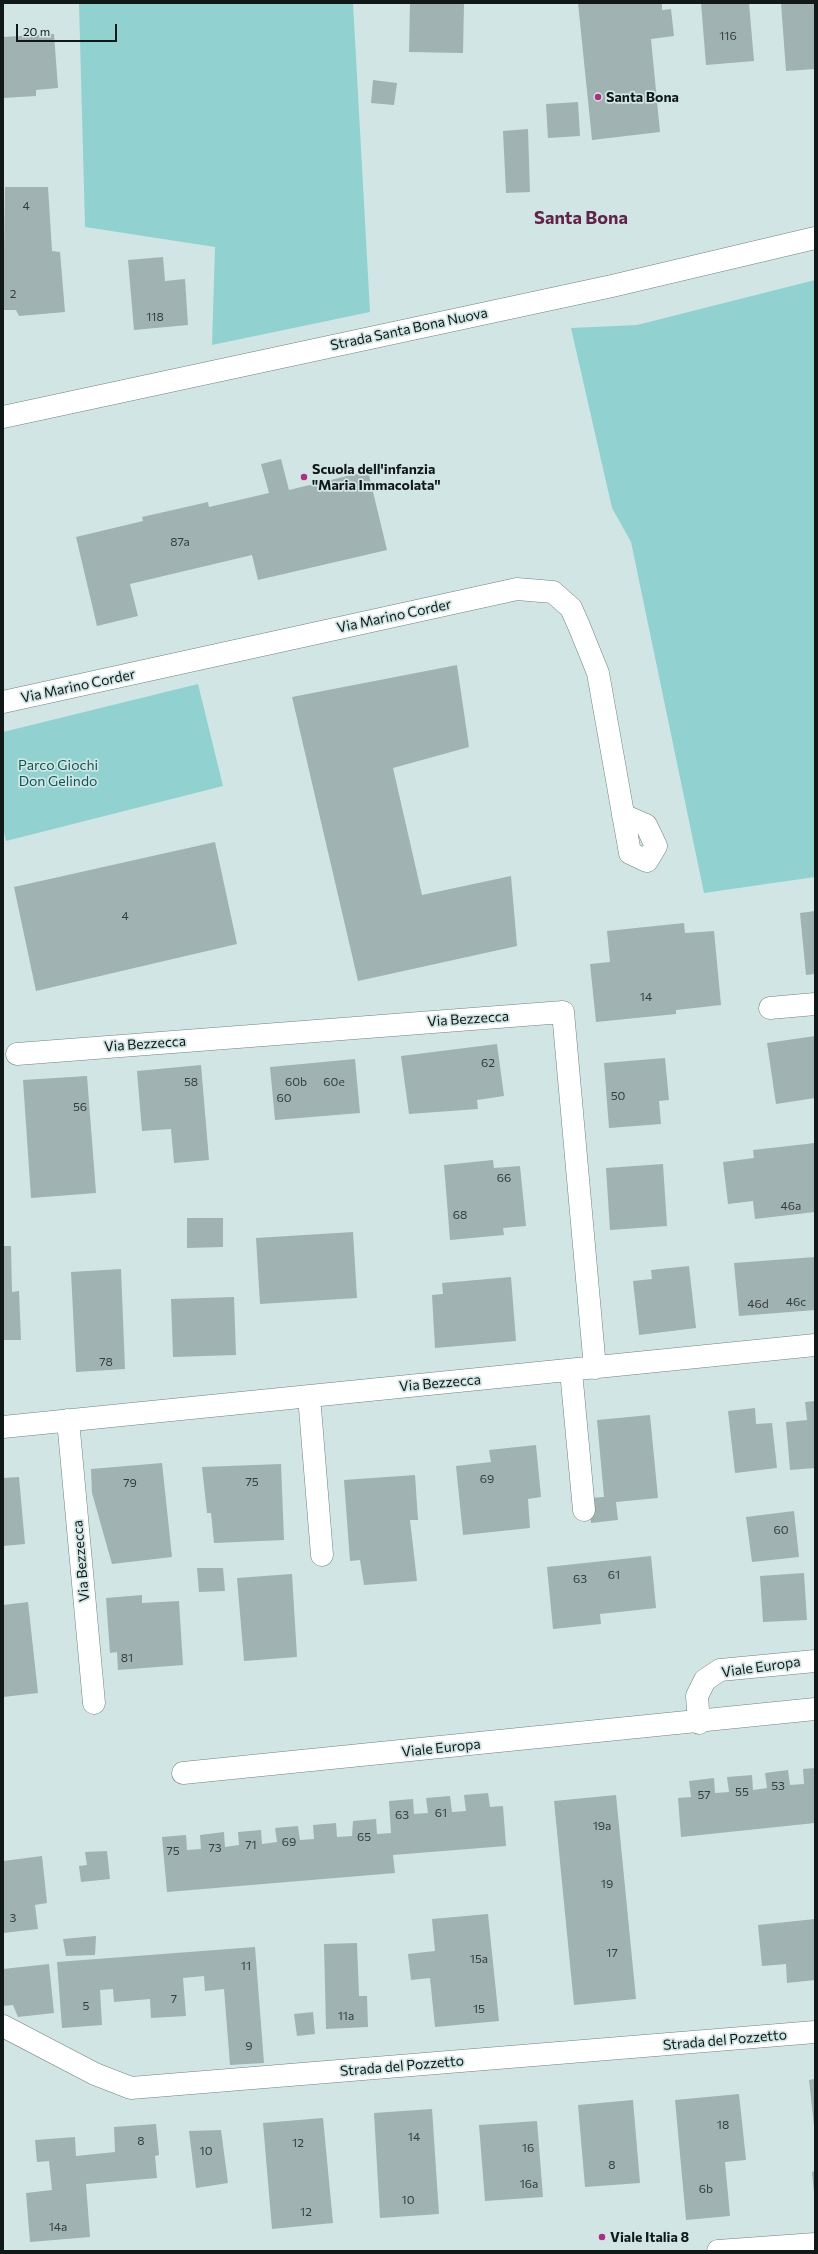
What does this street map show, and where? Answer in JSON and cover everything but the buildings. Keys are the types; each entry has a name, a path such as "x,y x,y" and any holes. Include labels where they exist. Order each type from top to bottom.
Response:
{"street":[{"name":"Strada Santa Bona Nuova","path":"3,417 612,286 815,238"},
{"name":"Via Marino Corder","path":"3,702 517,589 553,592 571,608 598,673 623,815"},
{"path":"770,1008 815,1004"},
{"name":"Via Bezzecca","path":"17,1054 563,1012 595,1368"},
{"name":"Via Bezzecca","path":"3,1427 571,1371 815,1345"},
{"path":"571,1371 584,1510"},
{"path":"309,1396 322,1555"},
{"name":"Via Bezzecca","path":"68,1420 94,1703"},
{"name":"Viale Europa","path":"699,1723 697,1696 705,1680 720,1670 815,1660"},
{"name":"Viale Europa","path":"183,1773 699,1723 815,1709"},
{"name":"Strada del Pozzetto","path":"3,2026 95,2074 131,2088 815,2032"},
{"path":"718,2251 815,2244"}],"green space":[{"path":"79,3 353,3 370,312 212,345 215,247 85,227"},
{"path":"815,280 815,877 704,893 631,542 612,508 571,328 637,325"},
{"name":"Parco Giochi Don Gelindo","path":"198,684 223,786 6,841 3,828 3,732"}],"place":[{"name":"Santa Bona","path":"598,97"},
{"name":"Scuola dell'infanzia \"Maria Immacolata\"","path":"304,477"},
{"name":"Viale Italia 8","path":"602,2237"}],"district":[{"name":"Santa Bona","path":"581,218"}]}
